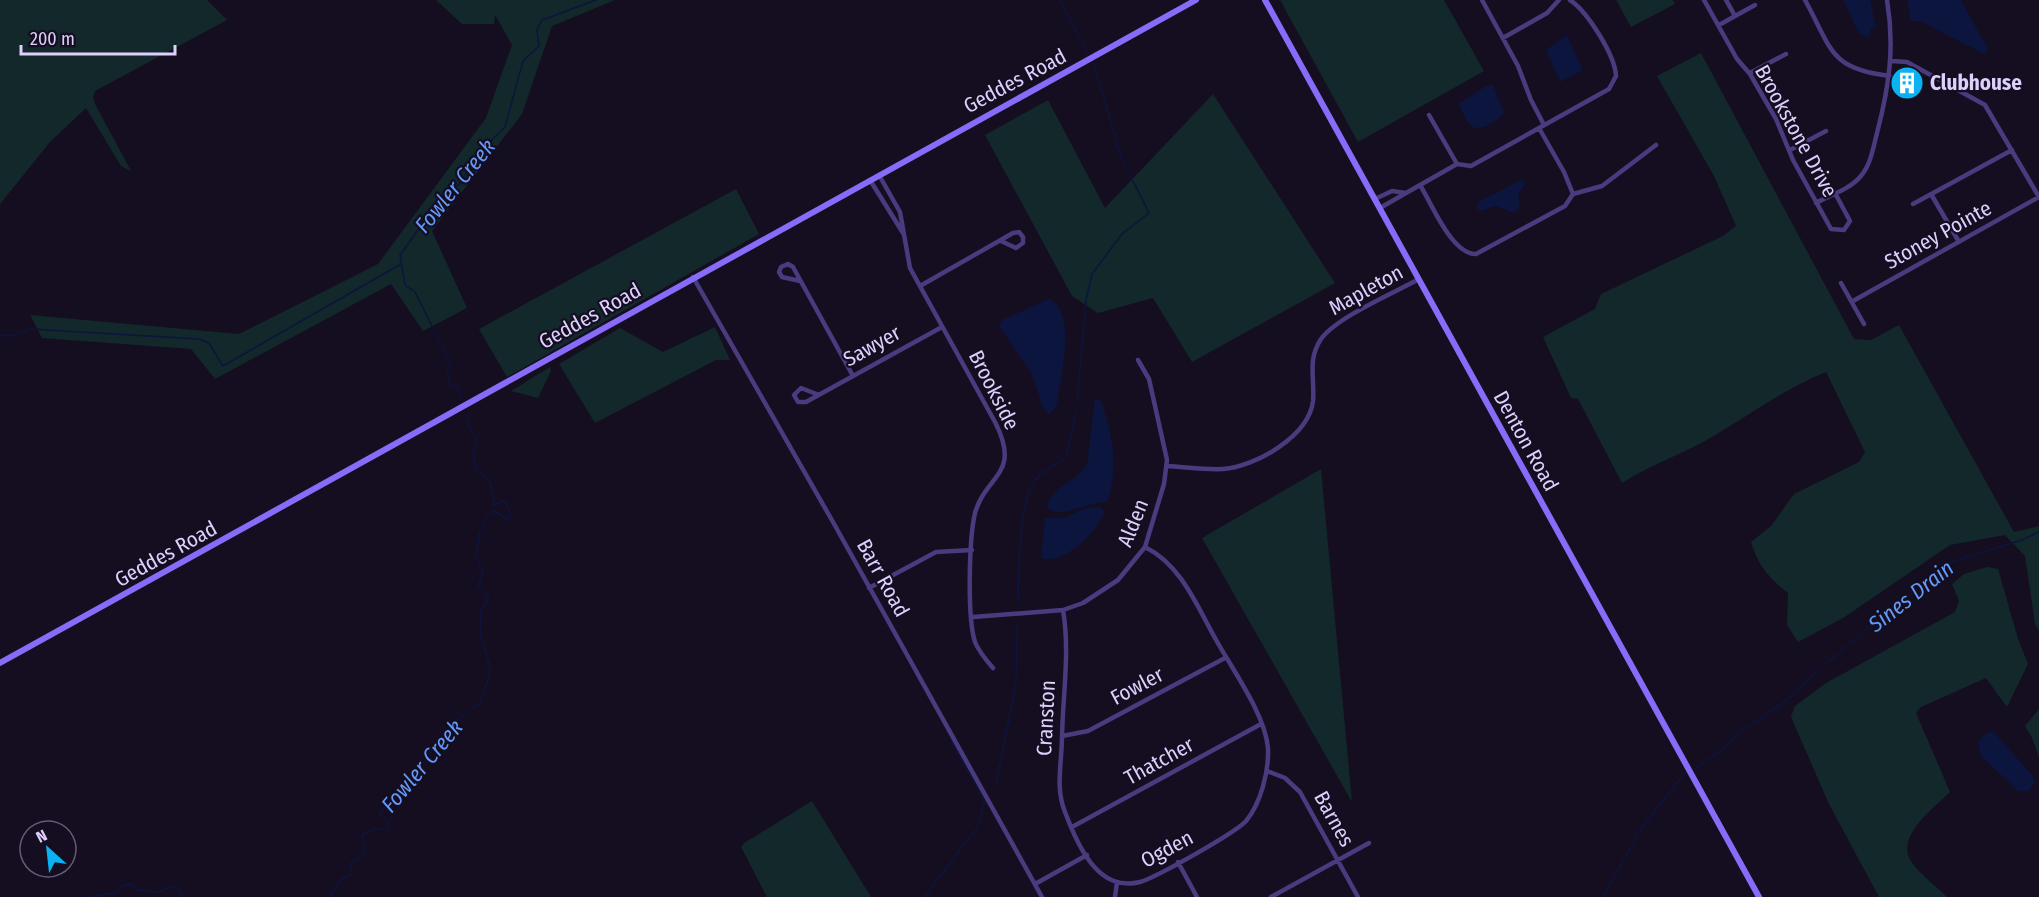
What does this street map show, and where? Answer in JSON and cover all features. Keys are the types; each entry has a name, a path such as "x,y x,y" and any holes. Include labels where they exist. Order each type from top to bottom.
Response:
{"main road":[{"name":"Geddes Road","path":"0,663 174,569 693,277 1196,0"},
{"name":"Denton Road","path":"1266,0 1760,897"}],"street":[{"path":"1482,0 1503,38 1542,127 1570,182 1573,194"},
{"path":"1503,38 1547,13 1559,0"},
{"path":"1380,208 1457,164 1471,166 1612,86 1616,76 1613,63 1588,18 1570,0"},
{"name":"Brookstone Drive","path":"1704,0 1737,58 1750,74 1831,229 1844,230 1850,221 1835,193"},
{"path":"1726,0 1735,16"},
{"path":"1805,0 1840,62 1860,72 1890,76"},
{"path":"1816,203 1859,178 1869,162 1892,61 1892,29 1887,0"},
{"path":"1719,25 1755,5"},
{"path":"1750,74 1785,54"},
{"path":"1892,61 1907,63 1980,101 1992,113 2039,197"},
{"path":"1763,66 1805,142"},
{"path":"1429,115 1457,164"},
{"path":"1790,150 1826,130"},
{"path":"1420,185 1455,244 1461,251 1472,255 1481,253 1565,206 1573,194 1602,186 1656,145"},
{"path":"1913,204 2012,150"},
{"name":"Brookside","path":"879,175 900,212 907,262 1004,441 1004,461 1000,475 976,512 972,550 973,617 977,646 993,668"},
{"name":"Brookside","path":"870,180 903,233"},
{"path":"1375,199 1392,191 1406,193"},
{"path":"1931,194 1959,242"},
{"name":"Stoney Pointe","path":"1852,302 2039,197"},
{"path":"920,286 1016,232 1023,237 1023,243 1016,248 1001,241"},
{"path":"800,281 782,277 779,272 781,267 785,264 791,265 800,281 853,376"},
{"name":"Barr Road","path":"693,277 1042,897"},
{"name":"Mapleton","path":"1167,466 1233,467 1251,462 1295,436 1305,423 1313,404 1312,362 1322,338 1338,324 1419,279"},
{"path":"1841,282 1864,324"},
{"name":"Sawyer","path":"819,395 801,388 794,395 796,400 802,403 819,395 942,327"},
{"name":"Alden","path":"973,617 1063,610 1083,603 1104,591 1126,572 1145,547 1155,519 1167,466 1166,450 1149,379 1138,360"},
{"path":"1145,547 1165,558 1176,570 1220,648 1261,724 1267,746 1267,771"},
{"path":"869,588 936,552 972,550"},
{"name":"Cranston","path":"1063,610 1066,659 1060,794 1072,827"},
{"name":"Fowler","path":"1062,736 1088,731 1225,658"},
{"name":"Thatcher","path":"1072,827 1261,724"},
{"name":"Barnes","path":"1267,771 1279,775 1297,788 1358,897"},
{"name":"Ogden","path":"1117,882 1142,882 1227,835 1245,822 1254,810 1267,771"},
{"path":"1072,827 1101,874 1117,882 1115,897"},
{"path":"1271,897 1369,843"},
{"path":"1035,884 1088,855"},
{"path":"1178,862 1197,897"}],"green space":[{"path":"0,0 207,0 227,20 95,91 93,97 95,104 131,171 121,166 86,108 50,142 0,204"},
{"path":"436,0 615,0 552,26 522,114 432,231 467,308 423,331 391,284 215,379 191,349 42,338 30,315 239,334 378,264 486,118 512,45 495,15 494,24 462,24"},
{"path":"1280,0 1444,0 1484,71 1358,142"},
{"path":"1616,0 1673,0 1675,4 1631,27"},
{"path":"1701,53 1854,339 1871,340 1899,325 2014,532 2039,526 2039,631 2035,624 2025,556 2005,535 1950,545 1843,618 1798,642 1787,625 1788,593 1765,571 1751,542 1771,526 1794,494 1859,462 1865,452 1826,372 1780,395 1705,441 1622,483 1578,399 1571,398 1543,337 1595,309 1601,294 1723,236 1736,226 1714,176 1657,76"},
{"path":"1213,94 1335,283 1192,362 1153,298 1098,313 1072,296 985,135 1048,100 1105,208"},
{"path":"736,189 759,234 507,377 479,329"},
{"path":"715,327 730,360 716,360 595,423 559,364 620,328 663,352"},
{"path":"550,367 551,371 538,398 511,391"},
{"path":"1321,469 1352,802 1202,538"},
{"path":"1987,567 1998,569 2018,639 2028,664 2007,707 1986,678 1921,707 1916,713 1950,792 1926,815 1911,834 1908,854 1913,864 1947,897 1879,897 1829,804 1791,717 1795,706 1826,683 1955,612 1959,601 1952,584 1964,574"},
{"path":"2039,709 2039,757 2025,726"},
{"path":"812,801 871,897 767,897 741,847"}],"water":[{"path":"1843,0 1870,0 1876,27 1871,29 1868,38 1859,33"},
{"path":"1907,0 1961,0 1988,49 1987,52 1982,53 1920,21 1911,21"},
{"path":"1567,35 1583,70 1560,82 1546,50"},
{"path":"1493,85 1504,113 1491,124 1474,128 1466,120 1459,104 1486,86"},
{"path":"1523,179 1525,185 1518,194 1520,208 1513,213 1496,206 1480,211 1477,208 1478,202"},
{"path":"1049,299 1058,306 1063,317 1065,347 1057,405 1049,415 1043,408 1032,374 999,326 1002,320"},
{"path":"1095,398 1101,401 1113,450 1113,474 1108,499 1106,502 1065,512 1052,511 1047,507 1055,493 1077,476 1087,464"},
{"path":"1100,507 1105,512 1079,546 1060,557 1041,558 1045,518 1064,518 1086,508"},
{"path":"1993,731 2032,775 2035,783 2028,791 2018,791 1981,756 1978,742 1985,734"}],"waterway":[{"name":"Fowler Creek","path":"461,397 458,388 449,383 447,372 451,364 415,292 405,285 400,255 445,193 460,184 475,156 505,127 523,61 539,46 537,30 542,20 596,0"},
{"path":"1060,0 1088,53"},
{"path":"1077,403 1086,300 1092,274 1122,234 1149,213 1121,157 1094,64"},
{"path":"0,335 11,336 30,329 199,339 209,343 223,366 401,264"},
{"path":"1018,603 1019,556 1023,520 1030,489 1043,472 1066,457 1076,413"},
{"name":"Fowler Creek","path":"330,897 340,880 352,874 350,863 365,854 362,835 374,829 388,829 389,822 380,815 381,811 395,801 397,792 432,750 442,746 454,731 457,720 480,703 491,671 480,632 481,611 489,598 478,586 483,573 476,556 480,531 488,515 494,511 508,520 511,515 505,500 495,505 489,480 477,470 473,455 477,438 472,434 466,415"},
{"name":"Sines Drain","path":"1826,664 1884,613 1912,594 1948,563 2022,540 2039,532"},
{"path":"996,785 1016,683 1017,624"},
{"name":"Sines Drain","path":"1695,769 1725,747 1737,734 1783,703 1821,668"},
{"path":"950,739 984,800"},
{"name":"Sines Drain","path":"1603,897 1640,830 1684,774"},
{"path":"924,897 977,828 985,800"},
{"name":"Fowler Creek","path":"93,897 118,892 123,885 132,884 137,890 158,892 173,886 181,893 181,897"}],"place":[{"name":"Clubhouse","path":"1907,83"}]}
